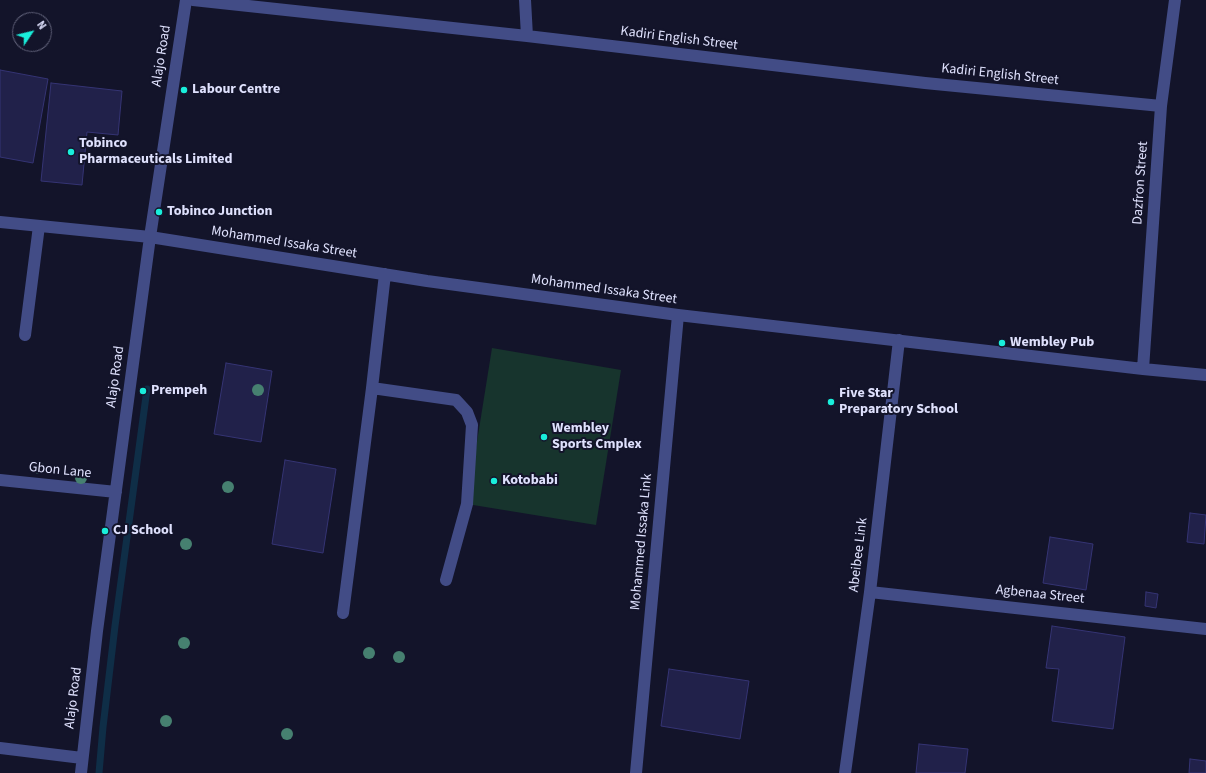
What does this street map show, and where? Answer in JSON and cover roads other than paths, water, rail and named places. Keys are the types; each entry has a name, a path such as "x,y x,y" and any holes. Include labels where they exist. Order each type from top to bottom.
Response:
{"street":[{"name":"Alajo Road","path":"81,773 97,631 150,237 186,0"},
{"name":"Kadiri English Street","path":"193,0 527,36 924,83 1161,106"},
{"path":"525,0 527,36"},
{"name":"Dazfron Street","path":"1143,369 1161,106 1175,0"},
{"name":"Mohammed Issaka Street","path":"0,222 150,237 385,274 678,315 1206,375"},
{"path":"25,335 39,226"},
{"path":"343,613 385,274"},
{"name":"Mohammed Issaka Link","path":"636,773 678,315"},
{"name":"Abeibee Link","path":"845,773 870,592 899,340"},
{"path":"372,388 456,400 467,412 472,426 467,504 446,580"},
{"name":"Gbon Lane","path":"0,480 116,492"},
{"name":"Agbenaa Street","path":"870,592 1206,629"},
{"path":"0,748 82,758"}],"waterway":[{"path":"99,773 115,626 147,389"}],"place":[{"name":"Labour Centre","path":"184,90"},
{"name":"Tobinco Pharmaceuticals Limited","path":"71,152"},
{"name":"Tobinco Junction","path":"159,212"},
{"name":"Wembley Pub","path":"1002,343"},
{"name":"Prempeh","path":"143,391"},
{"name":"Five Star Preparatory School","path":"831,402"},
{"name":"Wembley Sports Cmplex","path":"544,437"},
{"name":"Kotobabi","path":"494,481"},
{"name":"CJ School","path":"105,531"}]}
